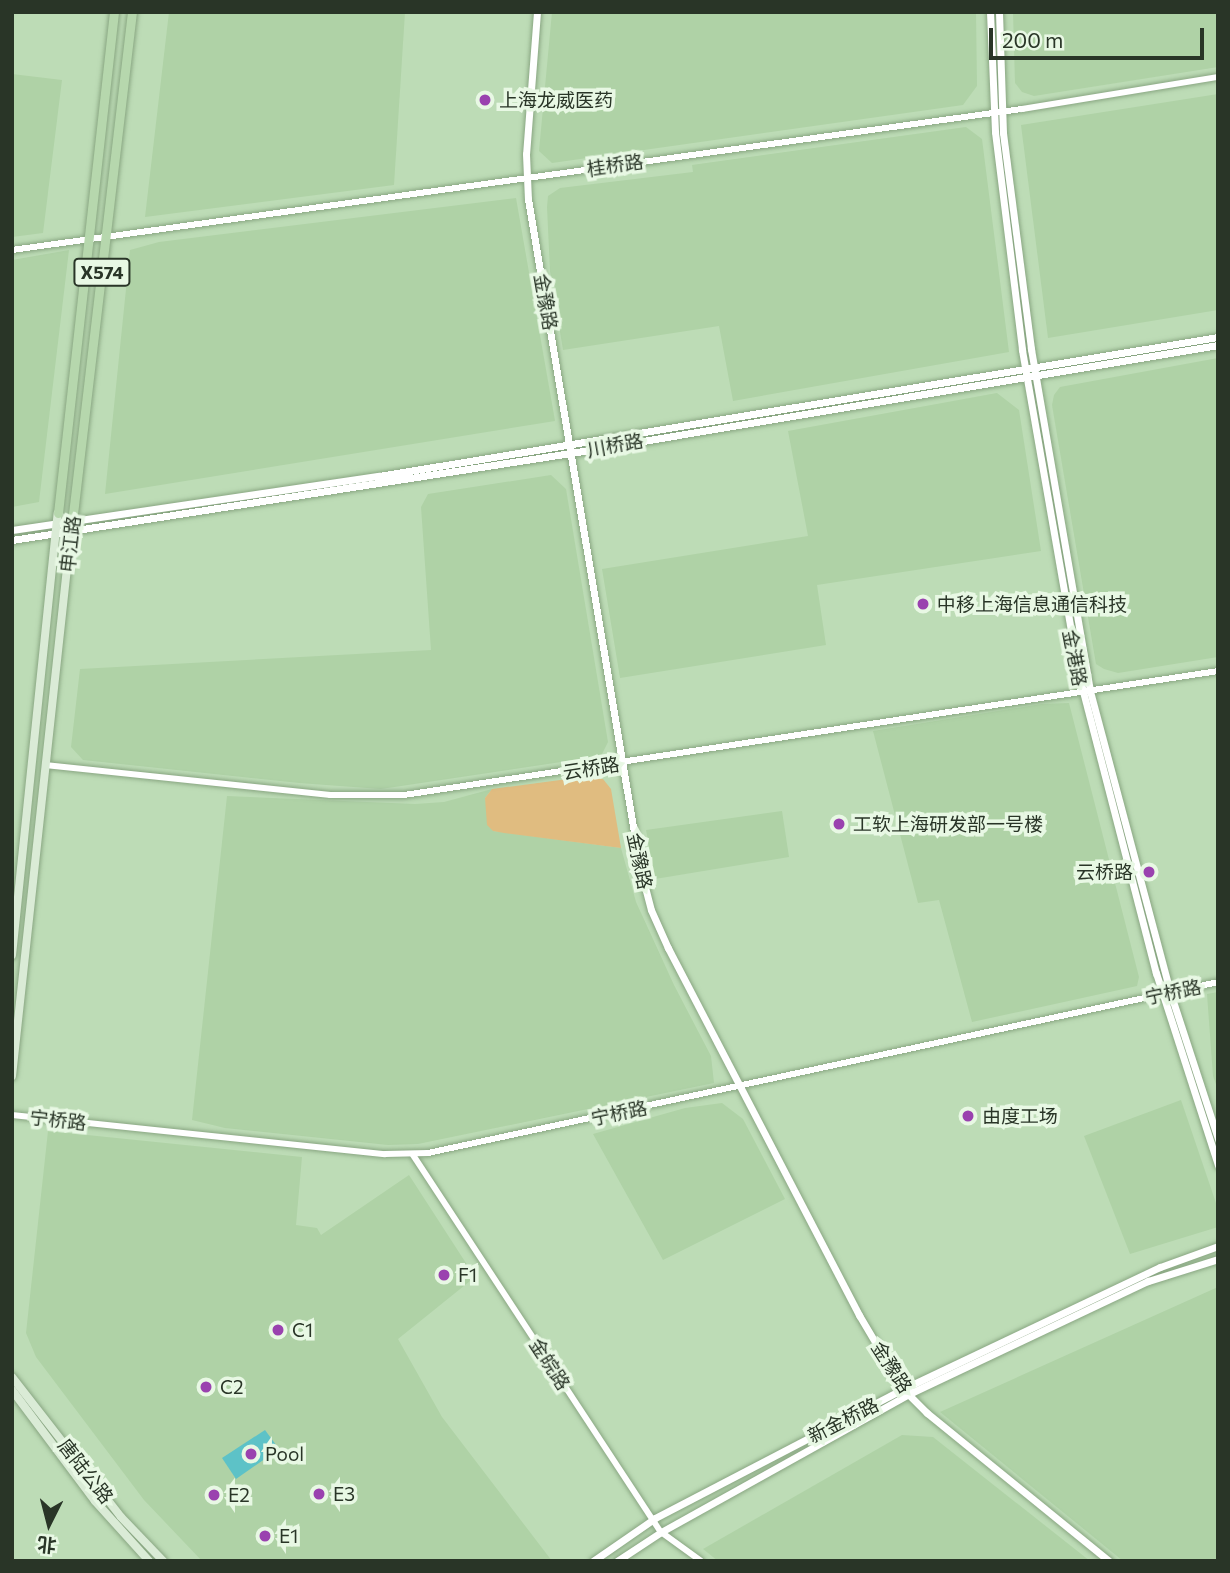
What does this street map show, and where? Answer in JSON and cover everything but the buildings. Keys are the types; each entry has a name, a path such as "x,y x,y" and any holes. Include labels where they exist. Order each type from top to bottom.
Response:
{"main road":[{"name":"申江路","path":"12,955 55,533 114,12"},
{"name":"申江路","path":"12,1076 132,12"},
{"name":"唐陆公路","path":"12,1377 121,1517 163,1561"},
{"name":"唐陆公路","path":"12,1390 95,1501 149,1561"}],"street":[{"name":"金豫路","path":"537,12 526,177 640,869 652,910 668,948 859,1315 905,1392 927,1413 1109,1561"},
{"name":"金港路","path":"990,12 997,112 1030,371 1086,691 1166,993 1218,1165"},
{"name":"金港路","path":"997,112 999,12"},
{"name":"桂桥路","path":"12,250 997,112 1218,76"},
{"name":"川桥路","path":"12,540 55,533 72,526 570,449 1218,337"},
{"name":"川桥路","path":"1030,371 1218,345"},
{"name":"川桥路","path":"12,530 57,523 72,526"},
{"name":"云桥路","path":"45,765 330,795 428,793 1218,671"},
{"name":"宁桥路","path":"12,1115 413,1155 1218,982"},
{"name":"金港路","path":"1166,993 1218,1139"},
{"name":"金皖路","path":"413,1155 661,1532 701,1561"},
{"name":"新金桥路","path":"593,1561 653,1519 905,1392 1160,1267 1218,1247"},
{"name":"新金桥路","path":"617,1561 661,1532 905,1392 1148,1281 1218,1259"}],"shaded area":[{"path":"169,12 405,12 394,185 145,217"},
{"path":"552,12 976,12 977,86 963,105 552,163 539,151"},
{"path":"1013,12 1218,12 1218,67 1034,96 1022,92 1015,83"},
{"path":"12,74 62,80 43,233 12,237"},
{"path":"1218,94 1218,310 1048,338 1021,125"},
{"path":"966,127 982,139 1009,352 733,401 719,326 563,350 550,271 547,207 548,196 560,188 693,172 692,165"},
{"path":"516,198 555,421 105,494 130,250 159,242"},
{"path":"69,250 39,502 12,507 12,260"},
{"path":"1218,358 1218,657 1118,673 1104,669 1096,664 1052,405 1054,395 1060,387"},
{"path":"997,393 1019,410 1041,551 817,585 826,645 620,678 602,569 808,536 788,431"},
{"path":"551,475 566,489 608,742 601,756 381,789 83,760 71,747 80,669 431,650 421,507 428,494"},
{"path":"1069,703 1139,977 1137,986 972,1022 939,900 918,903 873,731 1042,704"},
{"path":"590,776 603,779 611,789 621,848 504,833 493,831 487,825 485,798 492,789"},
{"path":"492,789 485,798 493,831 621,848 636,902 674,985 711,1056 714,1083 418,1144 388,1145 225,1128 192,1120 227,796 415,804 444,802"},
{"path":"782,811 789,857 655,879 646,830"},
{"path":"1218,992 1218,1090 1213,1076 1207,994"},
{"path":"1181,1100 1218,1209 1218,1227 1130,1254 1084,1136"},
{"path":"722,1103 743,1119 785,1199 663,1260 593,1134 685,1108"},
{"path":"48,1131 302,1157 296,1225 317,1228 321,1235 409,1175 475,1277 398,1339 442,1417 552,1561 202,1561 144,1500 36,1357 26,1333"},
{"path":"1218,1287 1218,1561 1123,1561 940,1412"},
{"path":"902,1435 933,1437 1090,1561 718,1561 703,1549"}],"water":[{"name":"Pool","path":"265,1430 279,1449 236,1479 222,1458"}],"place":[{"name":"上海龙威医药","path":"485,100"},
{"name":"中移上海信息通信科技","path":"923,604"},
{"name":"工软上海研发部一号楼","path":"839,824"},
{"name":"云桥路","path":"1149,872"},
{"name":"由度工场","path":"968,1116"},
{"name":"F1","path":"444,1275"},
{"name":"C1","path":"278,1330"},
{"name":"C2","path":"206,1387"},
{"name":"Pool","path":"251,1454"},
{"name":"E3","path":"319,1494"},
{"name":"E2","path":"214,1495"},
{"name":"E1","path":"265,1536"}]}
